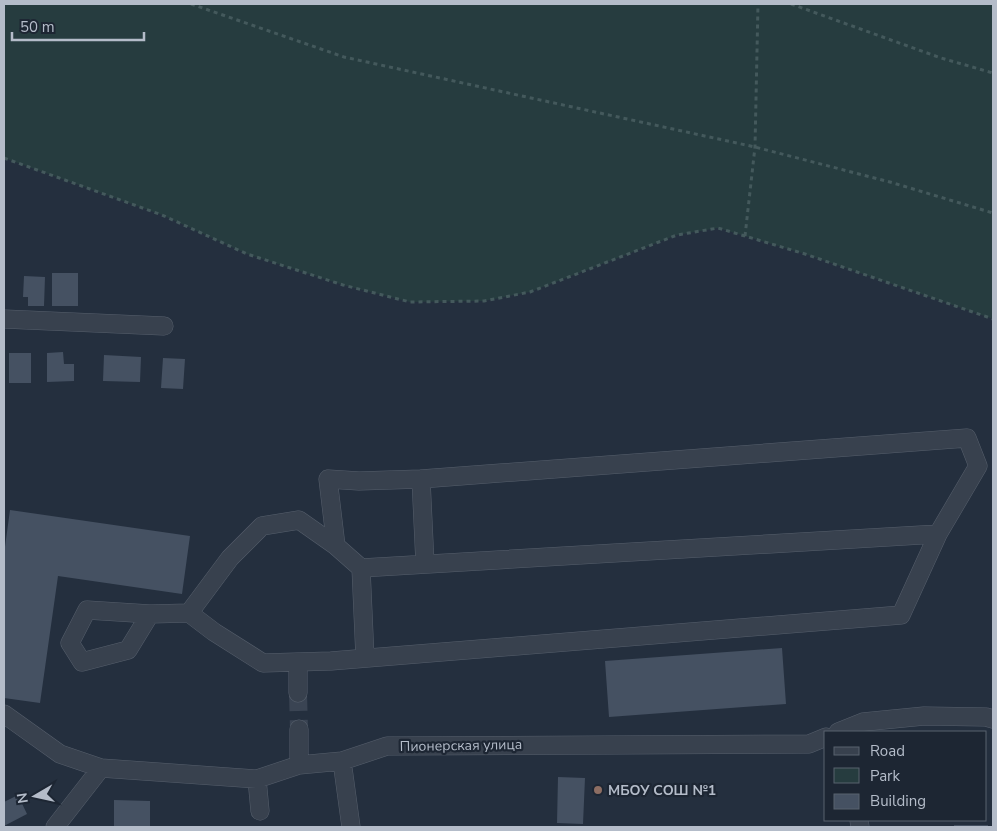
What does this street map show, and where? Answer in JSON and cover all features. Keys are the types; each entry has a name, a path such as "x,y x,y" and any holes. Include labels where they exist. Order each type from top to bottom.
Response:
{"street":[{"path":"4,320 164,326"},
{"path":"150,614 189,613 263,663 364,658 901,615 938,534 978,466 967,438 421,479 328,480 336,546"},
{"path":"421,479 425,564"},
{"path":"189,613 230,558 262,526 299,520 336,546 361,568 938,534"},
{"path":"361,568 364,658"},
{"path":"298,662 298,693"},
{"name":"Пионерская улица","path":"4,714 60,754 101,768 257,779 299,765 342,761 387,746 809,744 824,738"},
{"path":"840,731 863,722 924,716 986,717 993,719"},
{"path":"299,729 299,765"},
{"path":"809,744 824,754"},
{"path":"342,761 351,827"},
{"path":"55,827 101,768"},
{"path":"257,779 260,811"}],"path":[{"path":"190,4 344,57 755,147 890,182 993,214"},
{"path":"744,236 755,147 758,4"},
{"path":"791,4 941,58 993,73"},
{"path":"4,158 162,215 247,254 343,285 410,302 484,301 530,292 677,235 718,228 805,254 993,319"}],"green space":[{"path":"4,4 993,4 993,319 805,254 718,228 677,235 530,292 484,301 410,302 343,285 247,254 162,215 4,158"}],"building":[{"path":"52,273 78,273 78,306 52,306"},
{"path":"24,276 45,277 44,306 28,306 28,297 23,297"},
{"path":"63,352 64,364 74,364 74,381 47,382 47,353"},
{"path":"9,353 31,353 31,383 9,383"},
{"path":"104,355 141,357 140,382 103,381"},
{"path":"163,358 185,359 183,389 161,388"},
{"path":"10,510 190,536 182,594 58,576 40,703 4,698 4,554"},
{"path":"782,648 786,704 609,717 605,661"},
{"path":"558,777 585,778 583,824 557,823"},
{"path":"18,795 27,814 4,826 4,802"},
{"path":"114,800 150,801 150,827 114,827"},
{"path":"954,825 988,825 988,827 954,827"}],"tunnel":[{"path":"298,693 299,729"}],"place":[{"name":"МБОУ СОШ №1","path":"598,790"}]}
